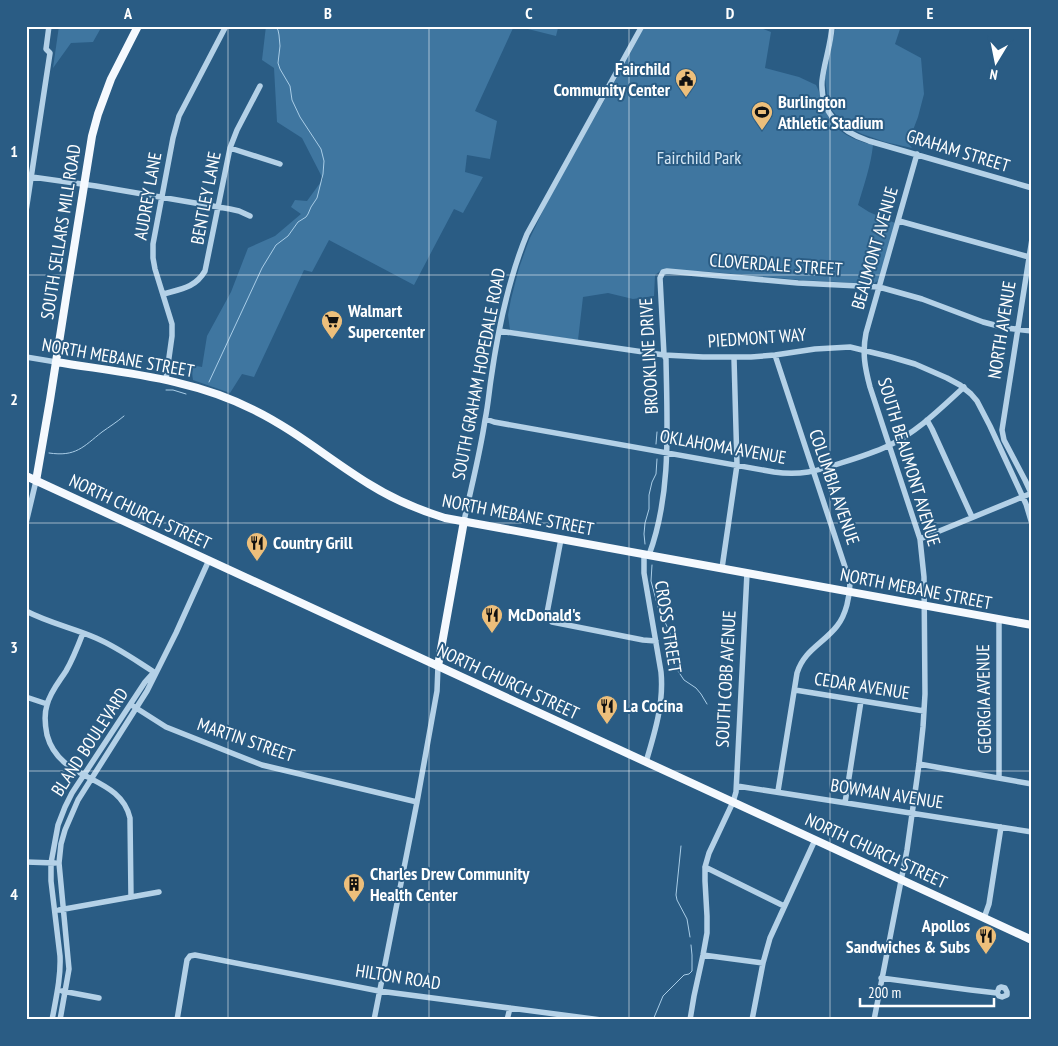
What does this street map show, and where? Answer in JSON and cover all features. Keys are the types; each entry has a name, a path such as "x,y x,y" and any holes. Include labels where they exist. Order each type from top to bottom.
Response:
{"main road":[{"name":"SOUTH SELLARS MILL ROAD","path":"36,481 92,136 111,79 138,26"},
{"name":"NORTH MEBANE STREET","path":"56,362 166,379 209,391 254,409 292,432 362,480 402,501 434,514 1032,625"},
{"name":"NORTH CHURCH STREET","path":"26,476 1032,940"},
{"name":"SOUTH GRAHAM HOPEDALE ROAD","path":"438,666 464,521"}],"street":[{"path":"26,211 50,54 46,49 49,26"},
{"name":"AUDREY LANE","path":"166,379 172,324 155,269 153,251 162,197 173,138 180,116 226,26"},
{"name":"SOUTH GRAHAM HOPEDALE ROAD","path":"464,521 486,419 491,377 509,284 526,234 642,26"},
{"name":"GRAHAM STREET","path":"832,26 822,82 824,100 829,113 846,131 858,137 1032,188"},
{"name":"BENTLEY LANE","path":"163,294 189,287 202,277 207,265 230,148 237,130 260,86"},
{"path":"230,148 280,164"},
{"name":"BEAUMONT AVENUE","path":"863,351 866,333 917,154"},
{"path":"32,177 218,207 239,211 250,216"},
{"path":"898,221 1029,257"},
{"name":"NORTH AVENUE","path":"1003,426 1032,239"},
{"name":"CLOVERDALE STREET","path":"662,274 667,271 798,283 879,287 922,299 983,322 1018,330 1032,331"},
{"name":"BROOKLINE DRIVE","path":"647,555 656,535 667,452 666,359 664,355 660,278 662,274"},
{"name":"PIEDMONT WAY","path":"499,331 664,355 696,357 734,358 845,347 915,364 947,378 964,388 977,401 1022,496 1032,524"},
{"name":"SOUTH BEAUMONT AVENUE","path":"863,351 870,387 920,539 924,605 924,711 919,764 907,850 874,1020"},
{"name":"COLUMBIA AVENUE","path":"775,355 850,582 850,592 843,616 838,625 808,653 800,666 778,792"},
{"name":"NORTH MEBANE STREET","path":"26,357 56,362"},
{"path":"722,568 737,465 734,358"},
{"name":"OKLAHOMA AVENUE","path":"486,419 782,474 803,474 877,451 890,445 927,420 964,388"},
{"path":"927,420 972,517"},
{"path":"920,539 1022,496 1032,494 1004,440 1002,434 1003,426 990,426"},
{"path":"26,523 36,481"},
{"path":"561,539 547,614 551,621 656,641"},
{"name":"CROSS STREET","path":"646,762 662,701 662,679 644,573 647,555"},
{"name":"BLAND BOULEVARD","path":"52,1020 60,976 60,962 51,881 51,863 54,841 61,816 72,793 84,775 133,706 147,691 209,560"},
{"name":"SOUTH COBB AVENUE","path":"690,1020 707,933 705,867 709,853 733,802 737,786 747,573"},
{"path":"26,611 49,622 83,633 108,644 154,672"},
{"name":"GEORGIA AVENUE","path":"999,620 999,778"},
{"path":"83,633 73,659 47,704 46,730 53,748 66,764 118,795 123,800 130,818 131,897"},
{"name":"BLAND BOULEVARD","path":"60,1020 68,980 69,962 59,863 61,844 68,821 78,800 133,706 161,664"},
{"path":"374,1020 417,802 437,691 438,666"},
{"name":"CEDAR AVENUE","path":"795,690 924,711"},
{"path":"26,697 47,704"},
{"path":"845,803 861,701"},
{"name":"MARTIN STREET","path":"133,706 166,727 262,765 417,802"},
{"path":"919,764 1032,784"},
{"name":"BOWMAN AVENUE","path":"737,786 1032,832"},
{"path":"984,918 989,904 1002,827"},
{"path":"752,1020 770,938 815,840"},
{"path":"26,862 59,863"},
{"path":"705,867 784,906"},
{"path":"55,911 159,892"},
{"name":"HILTON ROAD","path":"177,1020 187,960 192,955 379,991 601,1020"},
{"path":"704,955 763,963"},
{"path":"881,978 997,993"},
{"path":"57,990 99,998"},
{"path":"507,1020 510,1008"}],"green space":[{"path":"59,26 102,26 93,42 71,43 53,68"},
{"path":"266,26 514,26 475,111 497,121 490,159 467,155 465,172 483,177 463,213 454,209 414,285 329,240 312,272 304,270 254,377 242,374 230,393 193,380 191,365 202,367 207,336 231,292 248,248 275,236 301,214 291,207 295,200 307,201 323,179 302,138 277,122 274,68 262,60"},
{"path":"516,26 552,26 558,28 556,36"},
{"name":"Fairchild Park","path":"645,26 756,26 771,32 765,68 799,77 816,85 824,108 833,123 850,137 873,145 869,168 858,205 895,223 879,280 873,284 664,269 655,275 654,296 633,299 608,293 583,297 578,340 510,330 508,315 511,299 529,240 550,196"},
{"path":"839,26 901,26 895,44 921,58 924,94 908,143 912,148 885,142 862,134 844,125 832,110 828,102 825,78 835,30"}],"waterway":[{"path":"209,382 262,268 276,245 288,236 298,222 308,214 317,198 323,174 324,161 321,149 300,117 292,100 290,86 278,63 280,46 278,30 275,26"},
{"path":"166,390 186,394"},
{"path":"49,453 66,454 78,450 124,416"},
{"path":"656,444 657,432"},
{"path":"645,544 645,523 649,509 649,495 656,474 657,459"},
{"path":"652,565 651,581 658,607 670,633 672,658 684,680 696,688 707,704"},
{"path":"681,846 676,895 687,919 690,937"},
{"path":"653,1020 663,996 684,975 692,971 691,945"}],"place":[{"name":"Fairchild Community Center","path":"686,98"},
{"name":"Burlington Athletic Stadium","path":"762,131"},
{"name":"Walmart Supercenter","path":"332,340"},
{"name":"Country Grill","path":"257,562"},
{"name":"McDonald's","path":"492,634"},
{"name":"La Cocina","path":"607,725"},
{"name":"Charles Drew Community Health Center","path":"354,903"},
{"name":"Apollos Sandwiches & Subs","path":"986,955"}]}
